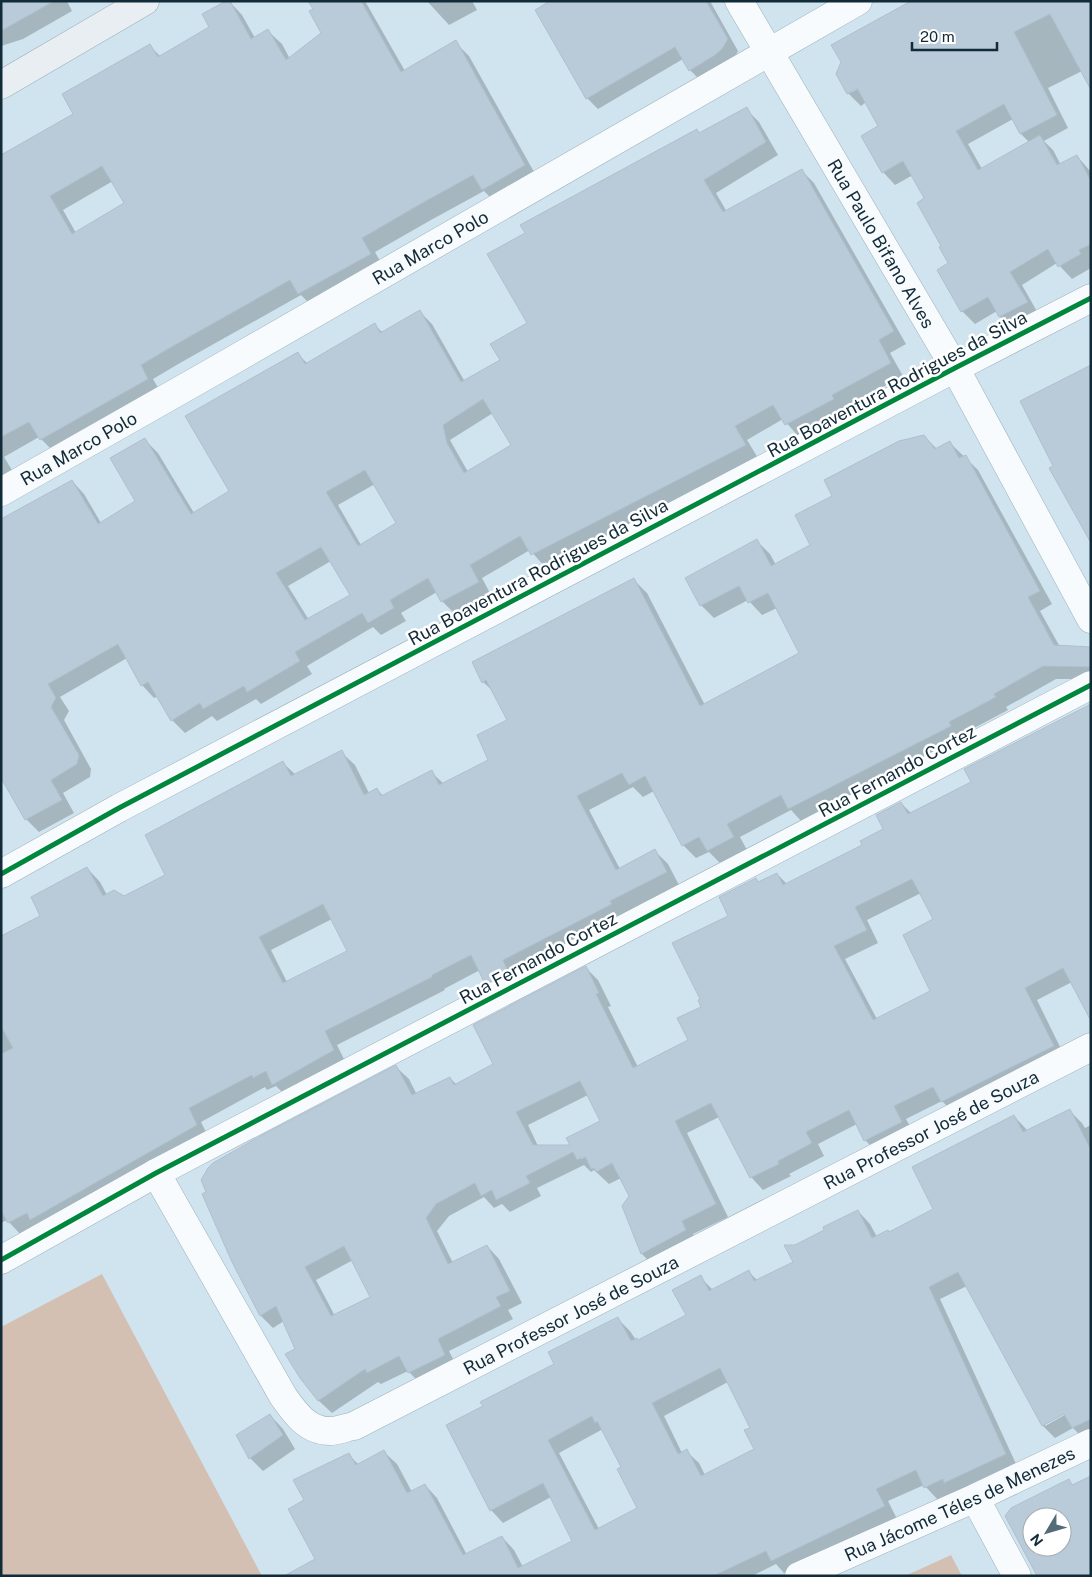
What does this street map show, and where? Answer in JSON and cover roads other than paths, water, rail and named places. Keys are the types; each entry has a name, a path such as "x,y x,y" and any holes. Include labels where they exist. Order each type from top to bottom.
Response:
{"main road":[{"path":"2,84 145,1"}],"street":[{"name":"Rua Paulo Bifano Alves","path":"738,1 955,368 1091,619"},
{"name":"Rua Marco Polo","path":"1,492 858,1"},
{"name":"Rua Boaventura Rodrigues da Silva","path":"1,874 120,808 1091,298"},
{"name":"Rua Fernando Cortez","path":"1,1260 156,1174 1091,685"},
{"name":"Rua Professor José de Souza","path":"156,1174 283,1396 298,1417 314,1428 330,1431 354,1426 1091,1047"},
{"name":"Rua Jácome Téles de Menezes","path":"799,1576 975,1498 1091,1443"},
{"path":"975,1498 1017,1576"}]}
